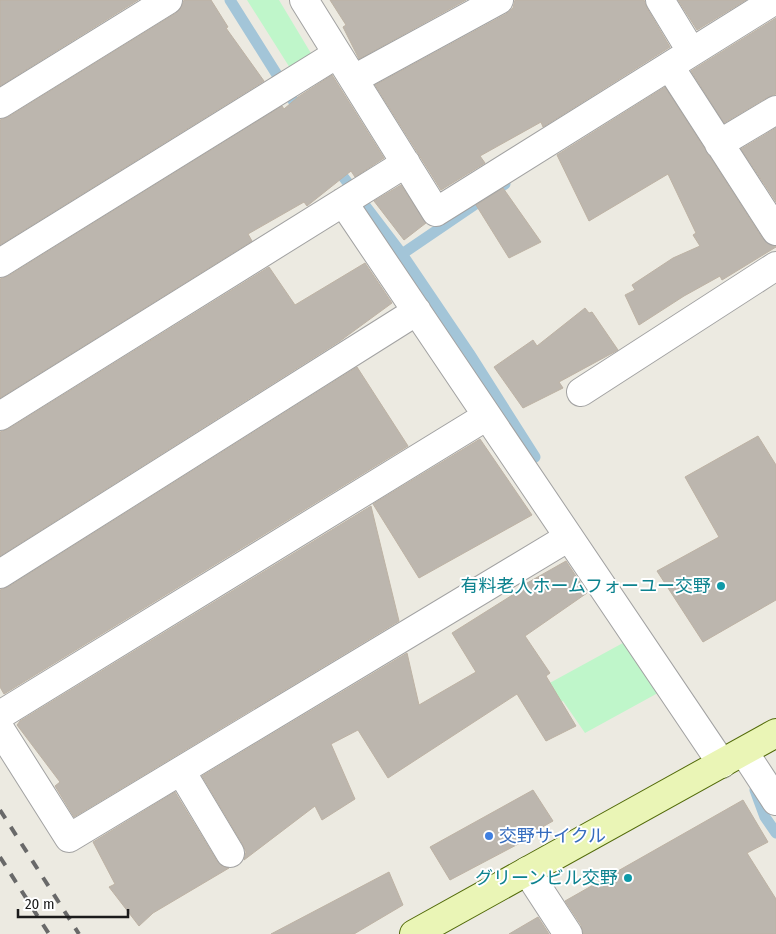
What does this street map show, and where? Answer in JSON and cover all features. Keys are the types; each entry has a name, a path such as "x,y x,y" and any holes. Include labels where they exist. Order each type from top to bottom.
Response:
{"street":[{"path":"0,104 168,0"},
{"path":"304,0 436,212 671,69 691,51 774,0"},
{"path":"354,79 499,0"},
{"path":"660,0 691,51"},
{"path":"0,263 338,54"},
{"path":"671,69 776,231"},
{"path":"719,144 776,110"},
{"path":"0,416 406,163"},
{"path":"345,201 416,311 569,537 733,758 776,801"},
{"path":"581,392 776,266"},
{"path":"0,574 416,311"},
{"path":"0,715 487,416"},
{"path":"0,729 69,838 569,537"},
{"path":"414,934 733,758 776,732"},
{"path":"181,771 230,854"},
{"path":"527,871 568,934"}],"green space":[{"path":"247,0 279,0 312,55 290,68"},
{"path":"632,638 667,688 585,733 563,701 533,714 524,697"}],"building":[{"path":"0,0 138,0 0,86"},
{"path":"184,0 211,0 228,27 226,28 264,81 0,245 0,120 8,117 176,13 181,8"},
{"path":"330,0 466,0 359,59 343,27 346,25"},
{"path":"515,0 644,0 670,47 543,127 541,122 480,156 485,163 441,190 375,85 506,14 513,8"},
{"path":"678,0 746,0 697,30"},
{"path":"776,18 776,94 724,123 691,71"},
{"path":"332,75 384,158 355,177 351,171 307,206 304,202 248,234 252,241 0,398 0,279 8,276 282,106 284,109 298,97"},
{"path":"665,87 763,239 776,247 722,280 720,276 684,296 639,325 625,295 635,290 632,285 673,258 700,246 693,235 696,233 668,174 589,221 557,155"},
{"path":"776,128 776,202 741,149"},
{"path":"401,185 426,223 404,240 374,201"},
{"path":"503,188 541,242 509,258 476,205"},
{"path":"365,263 392,303 340,341 0,556 0,432 8,429 269,267 295,305"},
{"path":"585,308 589,313 592,312 618,350 559,382 563,388 523,408 494,367 533,340 537,346"},
{"path":"357,367 408,446 4,694 0,687 0,590 8,587"},
{"name":"有料老人ホームフォーユー交野","path":"758,436 776,465 776,600 703,642 657,571 719,537 685,477"},
{"path":"480,439 532,515 419,578 373,504"},
{"path":"371,506 399,621 74,817 55,786 60,782 17,725 20,721"},
{"path":"566,561 587,593 525,636 550,673 546,676 576,726 546,741 517,694 388,778 358,730 331,744 355,799 322,820 315,806 244,860 246,852 243,845 202,776 407,653 419,705 476,672 452,633 522,589 520,587"},
{"path":"533,790 553,821 521,839 522,842 450,880 430,847"},
{"path":"175,792 217,861 222,866 229,868 153,913 139,926 109,887 115,884 93,842"},
{"path":"743,800 768,842 747,853 776,899 776,934 583,934 581,925 565,901"},
{"path":"389,872 403,905 354,934 271,934"},
{"path":"538,917 549,934 509,934"}],"waterway":[{"path":"230,0 301,113"},
{"path":"335,166 402,254 469,353 535,457"},
{"path":"402,254 505,184"},
{"path":"755,790 765,817 776,833"}],"railway":[{"path":"0,810 79,934"},
{"path":"0,857 49,934"}],"place":[{"name":"有料老人ホームフォーユー交野","path":"721,586"},
{"name":"交野サイクル","path":"489,836"},
{"name":"グリーンビル交野","path":"628,878"}]}
